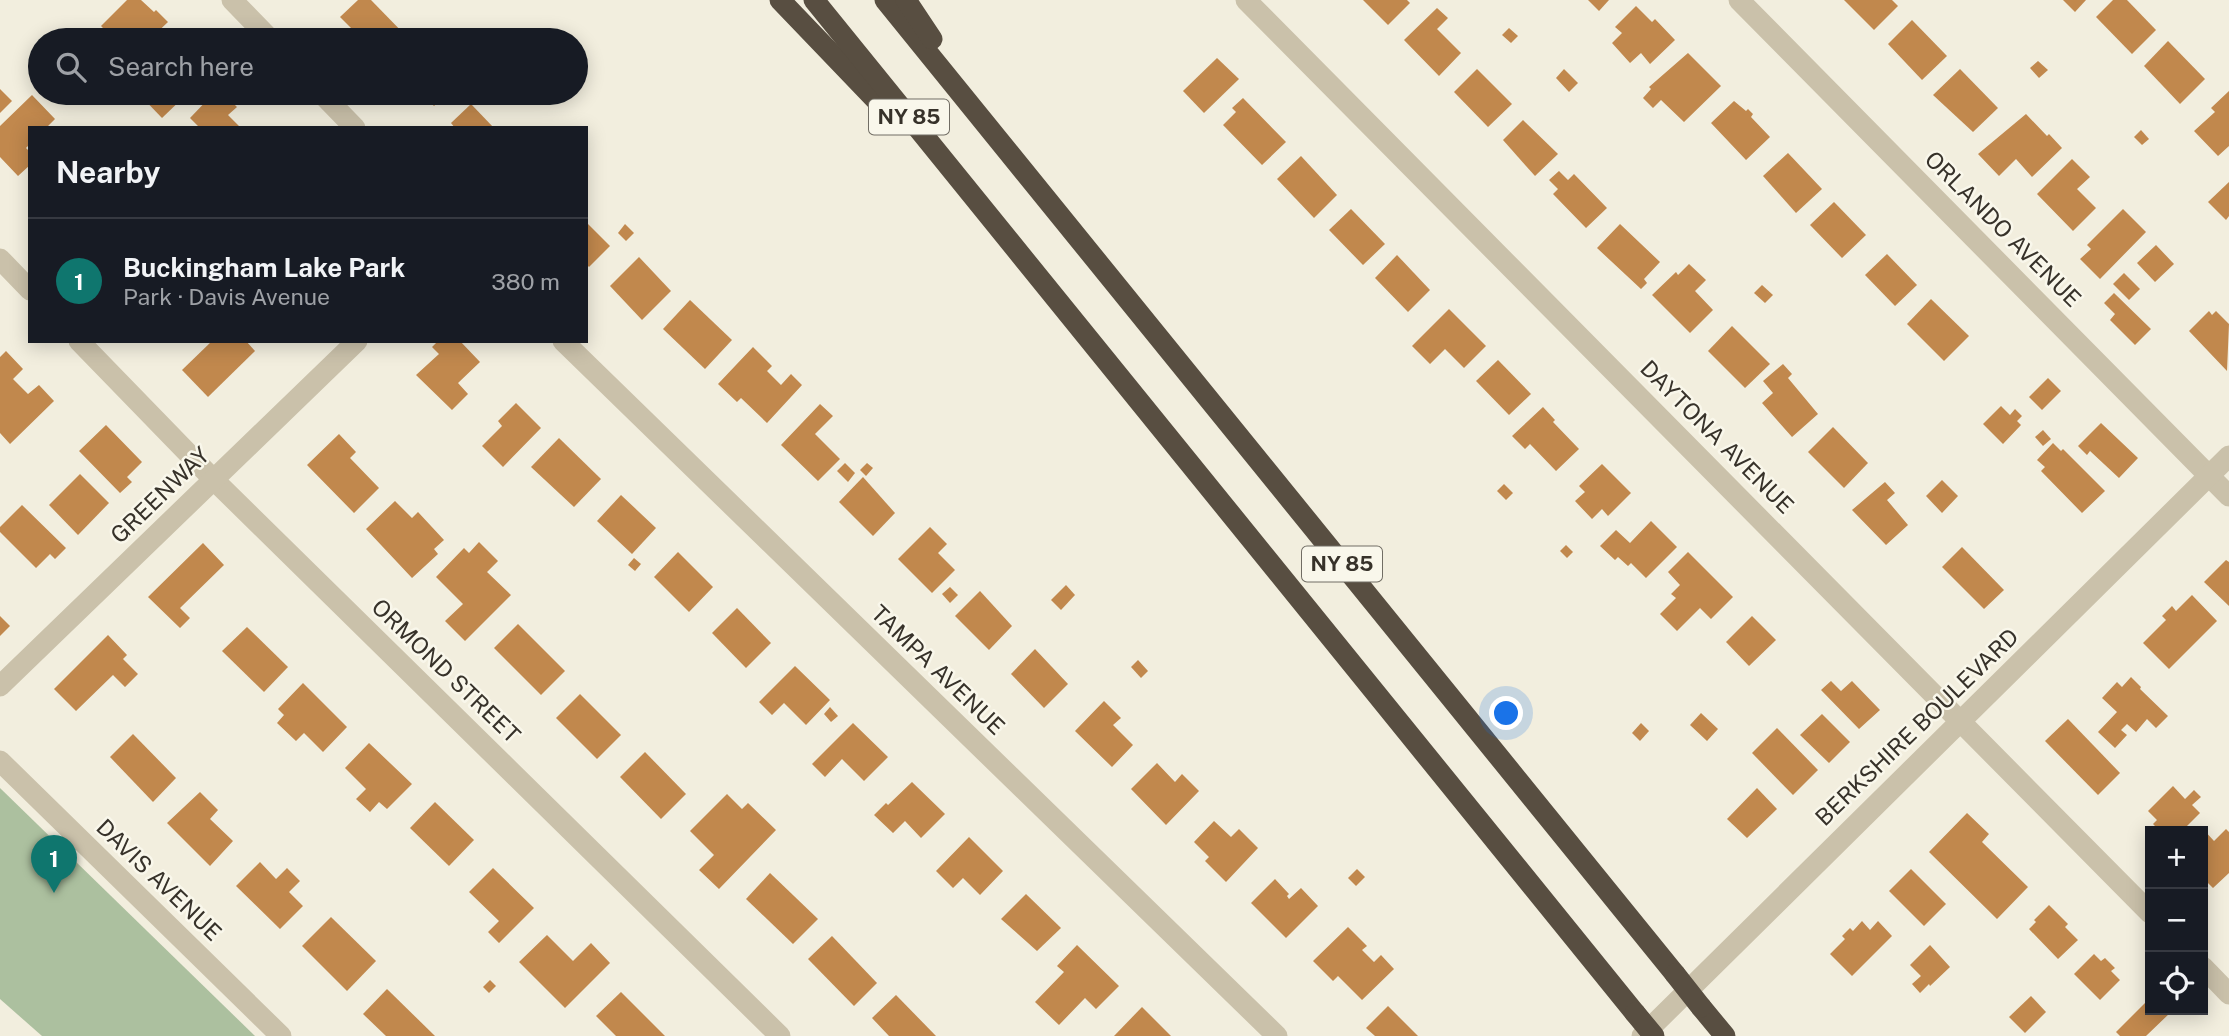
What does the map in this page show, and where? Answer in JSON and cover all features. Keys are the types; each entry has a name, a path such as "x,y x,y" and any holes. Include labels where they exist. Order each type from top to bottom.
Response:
{"highway":[{"path":"780,0 1004,234"},
{"name":"NY 85","path":"814,0 1654,1036"},
{"name":"NY 85","path":"885,0 1725,1036"},
{"path":"906,0 1010,154"}],"street":[{"path":"232,0 259,28"},
{"name":"DAYTONA AVENUE","path":"1246,0 2145,908"},
{"name":"ORLANDO AVENUE","path":"1739,0 2229,496"},
{"path":"333,105 353,126"},
{"path":"0,260 28,288"},
{"name":"ORMOND STREET","path":"81,343 214,480 780,1036"},
{"name":"GREENWAY","path":"0,686 355,343"},
{"name":"TAMPA AVENUE","path":"565,343 1277,1036"},
{"name":"BERKSHIRE BOULEVARD","path":"1643,1036 2229,456"},
{"name":"DAVIS AVENUE","path":"0,761 281,1036"},
{"path":"2208,972 2229,993"}],"green space":[{"path":"0,788 255,1036 42,1036 0,999"}],"building":[{"path":"127,0 141,0 168,22 162,28 101,26"},
{"path":"358,0 371,0 398,28 351,28 340,17"},
{"path":"1363,0 1407,0 1410,3 1388,25"},
{"path":"1588,0 1609,0 1599,11"},
{"path":"1844,0 1892,0 1898,6 1874,30"},
{"path":"2063,0 2086,0 2075,12"},
{"path":"2113,0 2127,0 2156,30 2132,54 2096,17"},
{"path":"1636,6 1652,22 1655,19 1675,40 1650,64 1641,53 1630,63 1612,43 1622,33 1615,27"},
{"path":"1437,8 1448,18 1437,29 1461,53 1439,76 1404,40"},
{"path":"1912,20 1947,56 1922,80 1888,44"},
{"path":"1509,28 1518,36 1511,43 1502,35"},
{"path":"2168,41 2205,79 2180,104 2144,66"},
{"path":"1688,53 1721,86 1684,122 1661,100 1653,108 1643,98 1651,89 1649,87"},
{"path":"1217,58 1239,79 1204,113 1183,91"},
{"path":"2038,61 2048,70 2039,78 2030,68"},
{"path":"1477,69 1512,104 1488,127 1454,92"},
{"path":"1564,69 1578,83 1569,92 1556,78"},
{"path":"1960,69 1998,108 1973,132 1933,95"},
{"path":"0,89 12,101 0,113"},
{"path":"2229,91 2229,146 2218,156 2194,131 2215,112 2211,108"},
{"path":"1243,98 1286,142 1262,165 1223,125 1236,112 1232,108"},
{"path":"28,99 28,105 42,105 55,119 48,126 28,126 28,167 18,176 0,157 0,126"},
{"path":"1734,101 1753,114 1751,117 1770,137 1746,160 1711,123"},
{"path":"150,105 176,105 162,118"},
{"path":"202,105 235,105 237,107 228,115 239,126 198,126 190,118"},
{"path":"472,105 492,126 453,126 451,123"},
{"path":"2026,114 2062,148 2032,177 2016,159 1999,176 1978,154"},
{"path":"1523,120 1558,154 1535,176 1503,140"},
{"path":"2141,130 2149,139 2142,145 2134,137"},
{"path":"1788,153 1822,189 1796,213 1763,176"},
{"path":"1301,156 1337,195 1314,218 1277,179"},
{"path":"2072,159 2090,177 2077,189 2096,208 2073,231 2037,194"},
{"path":"1559,171 1568,180 1574,174 1607,208 1586,228 1553,194 1558,189 1549,180"},
{"path":"2229,182 2229,216 2226,220 2208,202"},
{"path":"1834,202 1866,235 1842,258 1810,225"},
{"path":"1351,209 1385,244 1363,265 1329,230"},
{"path":"2123,209 2146,232 2100,279 2080,259 2091,249 2087,245"},
{"path":"588,224 610,246 588,266"},
{"path":"625,224 634,233 626,241 618,233"},
{"path":"1620,224 1660,262 1644,279 1647,283 1641,289 1597,248"},
{"path":"2156,245 2174,264 2155,282 2137,263"},
{"path":"1887,254 1917,285 1895,306 1865,275"},
{"path":"1397,255 1430,290 1408,312 1375,278"},
{"path":"639,257 671,291 642,320 610,286"},
{"path":"1689,264 1706,280 1695,291 1713,310 1690,333 1652,295 1676,272 1678,275"},
{"path":"2124,273 2140,289 2129,300 2113,284"},
{"path":"1762,285 1773,295 1765,303 1754,293"},
{"path":"2114,293 2151,329 2135,345 2110,320 2115,314 2104,303"},
{"path":"1931,299 1969,336 1944,361 1907,324"},
{"path":"690,300 732,340 705,369 663,329"},
{"path":"1449,309 1486,346 1464,368 1445,349 1430,364 1412,346"},
{"path":"2209,311 2212,315 2216,311 2229,324 2227,371 2189,331"},
{"path":"1732,326 1770,364 1745,388 1708,351"},
{"path":"210,343 248,343 255,351 208,397 182,370"},
{"path":"436,343 462,343 480,362 458,383 468,394 452,410 416,375 439,354 432,347"},
{"path":"753,347 772,366 767,371 781,385 791,374 802,385 767,423 741,398 737,402 718,384"},
{"path":"6,351 23,369 13,379 28,394 39,385 54,401 10,444 0,433 0,357"},
{"path":"1498,360 1531,394 1509,415 1476,381"},
{"path":"1783,364 1792,374 1788,378 1818,414 1792,437 1762,403 1773,393 1763,381"},
{"path":"2048,378 2061,391 2042,410 2029,397"},
{"path":"516,403 541,428 503,467 482,446 502,426 498,421"},
{"path":"820,404 833,416 815,434 840,459 818,481 781,445"},
{"path":"2001,406 2010,415 2015,409 2022,416 2017,421 2021,425 2003,444 1983,424"},
{"path":"1543,407 1555,420 1553,422 1579,449 1556,471 1530,444 1525,449 1512,436"},
{"path":"2101,423 2138,458 2119,478 2090,451 2087,455 2078,446"},
{"path":"106,425 142,462 127,477 132,482 120,493 79,451"},
{"path":"1833,427 1868,463 1844,488 1808,452"},
{"path":"2043,430 2051,439 2043,446 2035,437"},
{"path":"339,434 356,452 350,458 379,488 354,513 307,465"},
{"path":"559,438 601,479 574,507 531,467"},
{"path":"2053,443 2061,451 2063,449 2105,491 2082,513 2041,471 2045,467 2037,460"},
{"path":"845,463 855,473 848,482 837,471"},
{"path":"867,463 873,468 866,476 860,470"},
{"path":"1602,464 1631,493 1608,516 1602,509 1592,519 1575,501 1585,492 1579,486"},
{"path":"80,474 109,503 78,535 49,505"},
{"path":"863,477 895,513 873,536 839,502"},
{"path":"1942,480 1958,496 1942,513 1926,496"},
{"path":"1885,482 1895,493 1887,500 1908,525 1886,545 1852,510"},
{"path":"1504,484 1513,493 1506,500 1497,491"},
{"path":"621,495 656,528 632,554 597,521"},
{"path":"395,501 412,518 418,512 444,540 434,549 438,554 412,578 366,529"},
{"path":"22,505 66,548 55,559 50,554 36,568 0,532 0,527"},
{"path":"1651,521 1677,547 1646,578 1631,563 1628,566 1618,557 1615,560 1600,546 1616,530 1630,543"},
{"path":"930,527 947,544 938,553 955,570 932,593 898,559"},
{"path":"479,542 498,561 487,572 511,595 465,641 445,621 463,604 436,577 464,548 469,553"},
{"path":"203,543 224,565 180,608 190,618 180,628 148,597"},
{"path":"1566,545 1573,552 1567,558 1560,551"},
{"path":"1962,547 2004,590 1984,609 1942,567"},
{"path":"678,552 713,587 689,612 654,577"},
{"path":"1688,552 1733,597 1711,619 1700,608 1677,631 1660,614 1676,598 1671,594 1680,585 1668,572"},
{"path":"634,558 641,564 635,571 628,565"},
{"path":"2226,560 2229,562 2229,606 2204,582"},
{"path":"1066,585 1075,595 1061,610 1051,600"},
{"path":"950,587 958,595 950,603 942,594"},
{"path":"980,591 1012,626 989,650 955,616"},
{"path":"2192,595 2217,621 2169,669 2143,643 2166,620 2162,616 2172,606 2176,611"},
{"path":"737,608 771,643 746,668 712,633"},
{"path":"0,616 10,626 0,636"},
{"path":"1752,616 1776,640 1749,666 1726,642"},
{"path":"518,624 565,671 541,695 494,648"},
{"path":"247,627 288,667 264,692 222,651"},
{"path":"108,635 127,655 123,659 138,674 125,687 113,675 76,711 54,689"},
{"path":"1035,649 1068,684 1044,708 1011,674"},
{"path":"1138,660 1148,671 1141,678 1131,667"},
{"path":"795,666 830,700 806,725 784,703 772,715 759,702"},
{"path":"2131,677 2168,716 2156,728 2147,719 2136,732 2127,724 2121,730 2127,735 2115,748 2098,732 2117,712 2102,698 2117,682 2122,687"},
{"path":"1831,681 1841,691 1852,681 1880,710 1859,729 1821,690"},
{"path":"303,683 347,727 323,752 304,733 296,741 277,723 284,715 278,709"},
{"path":"580,694 621,735 597,759 556,718"},
{"path":"1104,701 1121,718 1113,725 1133,745 1112,767 1075,731"},
{"path":"830,707 838,716 831,722 824,714"},
{"path":"1701,713 1718,729 1707,741 1690,725"},
{"path":"1822,714 1850,742 1829,763 1800,735"},
{"path":"2068,719 2120,773 2098,795 2045,741"},
{"path":"853,723 888,757 864,781 842,759 825,777 812,764"},
{"path":"1641,723 1649,731 1640,741 1632,733"},
{"path":"1777,728 1818,770 1793,795 1752,753"},
{"path":"133,734 176,778 153,802 110,757"},
{"path":"369,743 412,784 387,809 379,802 370,812 356,799 366,789 345,768"},
{"path":"645,752 686,794 661,819 620,777"},
{"path":"1157,763 1175,782 1182,774 1199,791 1166,825 1131,789"},
{"path":"912,782 945,814 921,838 905,821 893,833 874,815"},
{"path":"2173,786 2185,799 2194,790 2201,797 2192,805 2200,813 2187,826 2155,826 2153,824 2157,820 2148,811"},
{"path":"1757,788 1777,809 1747,838 1727,819"},
{"path":"200,792 218,810 210,819 233,841 210,866 167,823"},
{"path":"727,794 742,809 748,803 776,830 719,889 699,870 714,855 690,831"},
{"path":"435,802 474,840 449,866 410,828"},
{"path":"1967,813 1989,834 1982,842 2028,887 1997,919 1929,852"},
{"path":"1214,821 1231,837 1239,829 1258,848 1226,882 1205,861 1209,857 1194,842"},
{"path":"2226,829 2229,832 2229,873 2213,888 2208,883 2208,834 2214,841"},
{"path":"969,837 1003,871 980,895 963,878 953,888 936,871"},
{"path":"260,862 276,879 287,868 300,881 289,892 303,906 280,929 236,886"},
{"path":"493,868 534,908 499,943 488,932 499,921 469,892"},
{"path":"1357,869 1365,877 1356,886 1348,878"},
{"path":"1911,869 1946,904 1924,926 1889,891"},
{"path":"770,873 818,919 793,944 746,899"},
{"path":"1275,879 1289,894 1289,899 1301,888 1318,906 1286,938 1251,903"},
{"path":"1026,894 1061,928 1037,951 1001,919"},
{"path":"2049,905 2068,924 2065,927 2078,940 2058,959 2029,929"},
{"path":"331,917 376,961 347,991 302,946"},
{"path":"1862,921 1870,930 1878,921 1892,936 1852,976 1830,954 1845,939 1842,936 1850,928 1853,931"},
{"path":"1348,927 1367,946 1362,950 1374,962 1381,955 1394,969 1362,1000 1338,976 1333,981 1313,961"},
{"path":"547,935 573,961 591,943 610,963 565,1008 519,962"},
{"path":"832,936 877,983 854,1006 808,959"},
{"path":"1077,945 1119,986 1096,1009 1085,998 1059,1025 1035,1002 1064,972 1057,966"},
{"path":"1930,945 1950,967 1920,993 1912,984 1921,976 1910,965"},
{"path":"2094,954 2101,961 2105,958 2115,968 2111,971 2120,980 2100,1000 2074,974"},
{"path":"490,980 496,986 489,993 483,987"},
{"path":"387,989 435,1036 386,1036 363,1014"},
{"path":"621,992 665,1036 616,1036 596,1016"},
{"path":"896,995 936,1036 889,1036 872,1018"},
{"path":"2031,996 2046,1012 2025,1033 2009,1017"},
{"path":"2145,1003 2145,1015 2168,1015 2146,1036 2120,1036 2116,1032"},
{"path":"1388,1006 1418,1036 1375,1036 1366,1028"},
{"path":"1142,1007 1171,1036 1114,1036"}],"place":[{"name":"Buckingham Lake Park","path":"54,893"}]}
